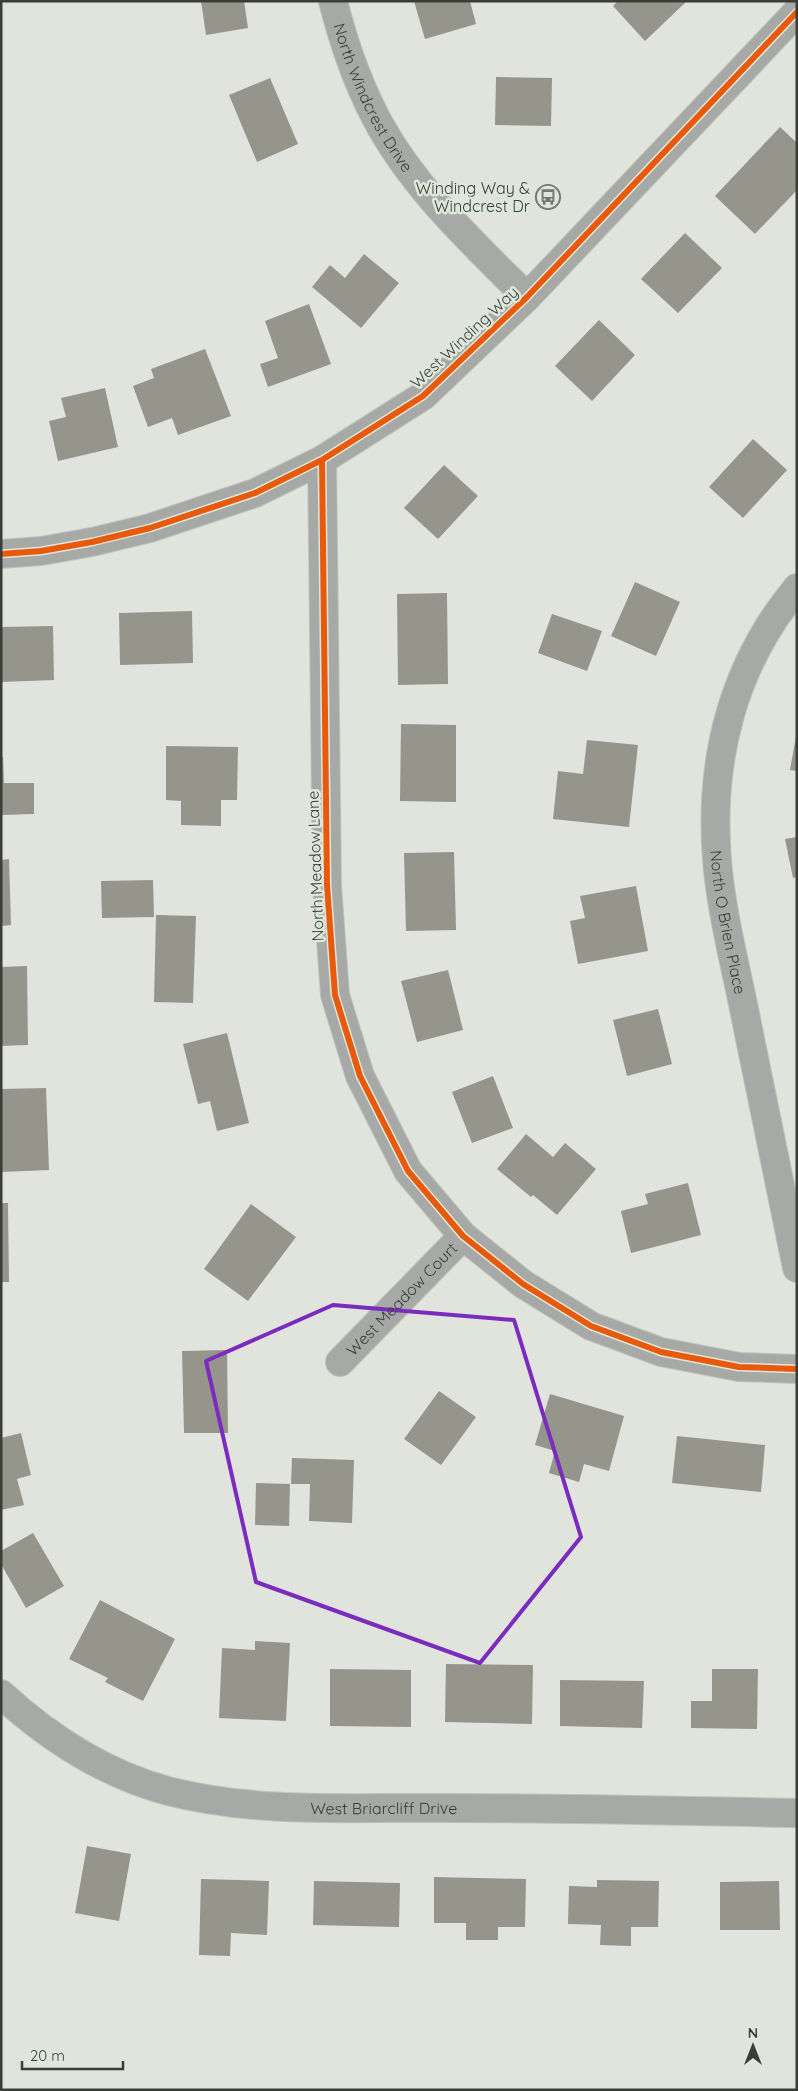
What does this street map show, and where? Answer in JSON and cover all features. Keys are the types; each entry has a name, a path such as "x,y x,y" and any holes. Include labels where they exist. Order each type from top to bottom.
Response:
{"street":[{"name":"North Windcrest Drive","path":"333,1 344,44 359,80 375,116 398,154 454,223 527,297"},
{"name":"West Winding Way","path":"1,554 40,551 92,542 150,528 255,493 322,460 423,396 527,297 797,12"},
{"name":"North Meadow Lane","path":"322,460 327,885 335,995 360,1076 408,1171 463,1236 523,1284 591,1326 662,1352 739,1367 797,1369"},
{"name":"North O Brien Place","path":"797,588 781,607 744,673 728,717 719,759 715,805 717,861 727,922 797,1268"},
{"name":"West Meadow Court","path":"340,1362 463,1236"},
{"name":"West Briarcliff Drive","path":"1,1694 31,1721 81,1754 112,1770 168,1791 214,1800 290,1807 539,1808 797,1813"}],"highlighted area":[{"path":"333,1305 514,1320 581,1537 480,1663 256,1582 206,1361"}],"building":[{"path":"201,1 244,1 248,28 206,35"},
{"path":"414,1 470,1 476,24 425,39"},
{"path":"618,1 687,1 645,41 613,6"},
{"path":"496,77 552,78 551,126 495,125"},
{"path":"270,78 298,144 257,162 229,95"},
{"path":"780,127 797,143 797,190 755,234 715,196"},
{"path":"685,233 722,268 678,313 641,279"},
{"path":"364,254 399,283 361,328 312,287 330,265 345,278"},
{"path":"309,304 331,364 268,387 260,364 278,358 265,321"},
{"path":"599,320 635,355 592,401 555,366"},
{"path":"205,349 231,416 178,435 172,418 148,427 133,386 154,378 151,369"},
{"path":"105,388 118,447 58,461 49,421 66,417 61,398"},
{"path":"753,439 787,470 743,518 709,487"},
{"path":"444,465 478,496 438,539 404,508"},
{"path":"635,582 680,602 656,656 611,636"},
{"path":"447,593 448,684 398,685 397,594"},
{"path":"192,611 193,663 120,665 119,613"},
{"path":"552,614 602,631 587,671 538,653"},
{"path":"53,626 54,680 1,682 1,627"},
{"path":"401,724 456,725 456,802 400,801"},
{"path":"797,736 797,771 790,770"},
{"path":"587,740 638,745 629,827 553,819 558,771 583,774"},
{"path":"166,746 238,747 237,800 221,800 221,826 181,825 181,801 166,800"},
{"path":"3,757 4,783 34,783 34,814 1,815 1,758"},
{"path":"797,837 797,877 793,878 785,839"},
{"path":"454,852 456,930 406,931 404,853"},
{"path":"9,859 11,925 1,926 1,860"},
{"path":"153,880 154,917 102,918 101,881"},
{"path":"636,886 648,951 578,964 570,921 585,918 580,896"},
{"path":"156,915 196,916 193,1003 154,1002"},
{"path":"27,966 28,1045 1,1046 1,967"},
{"path":"448,970 463,1030 417,1042 401,981"},
{"path":"658,1009 672,1064 627,1076 613,1020"},
{"path":"227,1033 249,1123 217,1131 210,1101 198,1104 183,1044"},
{"path":"493,1076 513,1128 472,1143 452,1092"},
{"path":"46,1088 49,1170 1,1172 1,1089"},
{"path":"526,1134 553,1157 565,1143 596,1169 557,1215 533,1195 531,1197 497,1169"},
{"path":"688,1183 701,1235 631,1253 621,1211 648,1204 645,1194"},
{"path":"1,1203 8,1203 9,1282 1,1282"},
{"path":"251,1204 296,1237 248,1301 204,1269"},
{"path":"227,1350 228,1433 184,1433 182,1351"},
{"path":"439,1391 476,1417 441,1465 404,1439"},
{"path":"550,1394 624,1416 609,1471 584,1464 579,1482 549,1473 555,1451 535,1445"},
{"path":"21,1433 31,1475 17,1479 24,1505 1,1510 1,1438"},
{"path":"677,1436 765,1445 761,1492 672,1483"},
{"path":"292,1458 354,1460 352,1523 309,1521 310,1484 291,1484"},
{"path":"256,1483 290,1484 289,1526 255,1525"},
{"path":"33,1533 64,1586 26,1608 1,1564 1,1551"},
{"path":"100,1600 175,1639 143,1701 105,1682 108,1678 69,1659"},
{"path":"255,1641 290,1643 286,1721 219,1718 222,1648 255,1650"},
{"path":"446,1664 533,1665 532,1724 445,1722"},
{"path":"330,1669 411,1670 411,1727 330,1726"},
{"path":"712,1669 758,1669 757,1729 691,1728 691,1701 712,1701"},
{"path":"560,1680 644,1681 642,1728 560,1726"},
{"path":"87,1846 131,1854 119,1921 75,1913"},
{"path":"434,1877 526,1879 525,1927 498,1927 498,1940 466,1940 466,1923 434,1923"},
{"path":"201,1879 269,1881 267,1935 231,1933 230,1956 199,1955"},
{"path":"597,1880 659,1881 658,1927 631,1927 631,1946 600,1945 601,1925 568,1924 569,1886 597,1887"},
{"path":"314,1881 400,1883 399,1927 313,1925"},
{"path":"779,1881 780,1930 720,1930 720,1882"}],"cycle path":[{"path":"1,554 41,551 92,542 150,528 255,493 322,460 423,396 527,297 797,12"},
{"path":"322,460 327,885 335,995 360,1076 408,1171 463,1236 523,1284 591,1326 661,1352 739,1367 797,1369"}],"place":[{"name":"Winding Way & Windcrest Dr","path":"548,197"}]}
